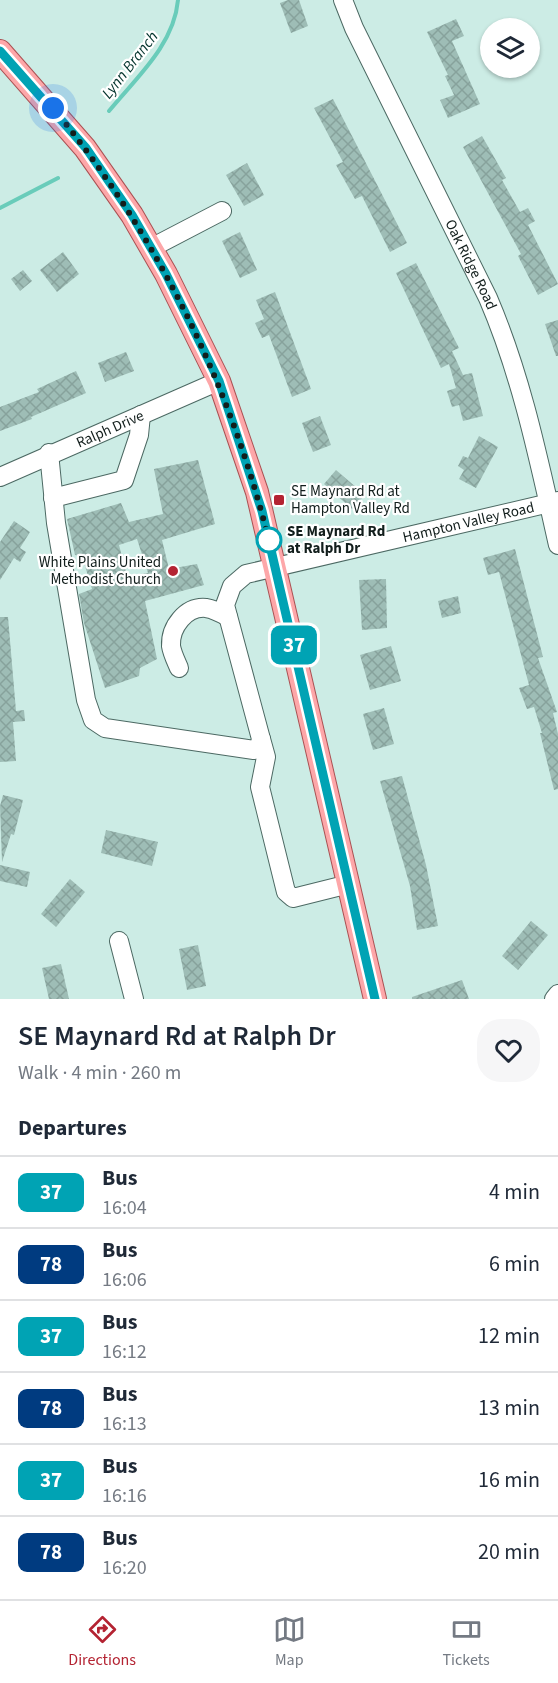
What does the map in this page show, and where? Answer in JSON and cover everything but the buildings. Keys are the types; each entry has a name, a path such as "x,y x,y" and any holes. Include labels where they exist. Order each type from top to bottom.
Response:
{"main road":[{"path":"0,51 86,148 132,215 219,381 257,492 375,999"}],"street":[{"name":"Oak Ridge Road","path":"343,0 354,28 481,282 503,332 553,502 558,545"},
{"path":"151,248 216,210"},
{"name":"Ralph Drive","path":"0,477 49,453 219,381"},
{"path":"54,498 124,480 139,435 141,415"},
{"path":"49,453 84,689 93,720 105,728 254,750 259,747 261,739"},
{"name":"Hampton Valley Road","path":"228,617 225,605 237,580 246,574 553,502"},
{"path":"179,668 171,645 172,635 180,619 200,608 214,610 228,617 266,758 260,787 286,892 293,898 349,884"},
{"path":"119,941 134,999"},
{"path":"554,999 558,994"}],"waterway":[{"name":"Lynn Branch","path":"109,111 162,46 175,16 178,0"},
{"name":"Lynn Branch","path":"0,208 58,178"}],"bus line":[{"name":"37","path":"0,51 53,108 86,148 132,215 166,274 219,381 262,511 375,999"}],"place":[{"name":"SE Maynard Rd at Hampton Valley Rd","path":"279,500"},
{"name":"SE Maynard Rd at Ralph Dr","path":"269,540"},
{"name":"White Plains United Methodist Church","path":"173,571"}],"route":[{"path":"53,108 86,148 132,215 166,274 219,381 257,492 271,549 269,540"}]}
